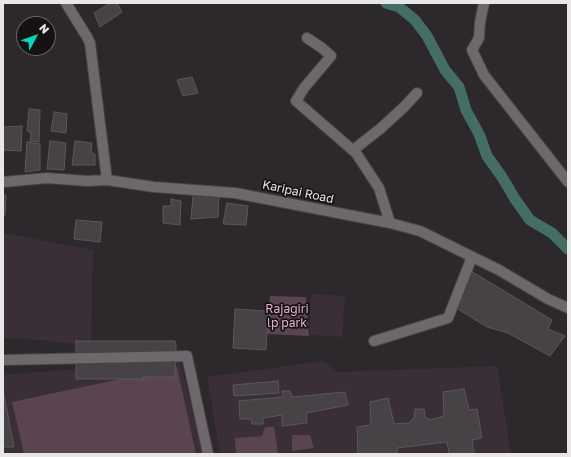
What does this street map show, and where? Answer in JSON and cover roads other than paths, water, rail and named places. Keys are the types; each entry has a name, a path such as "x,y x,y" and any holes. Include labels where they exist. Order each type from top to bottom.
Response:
{"street":[{"path":"66,3 90,43 107,180"},
{"path":"484,3 480,22 479,38 472,50 484,75 568,182"},
{"path":"307,38 331,56 304,88 296,101 352,150 379,188 390,223"},
{"path":"352,150 380,129 417,93"},
{"name":"Karipai Road","path":"3,182 47,178 88,181 107,180 154,187 210,190 254,196 390,223 420,231 568,308"},
{"path":"374,341 448,318 472,257"},
{"path":"3,360 187,356 208,454"}],"waterway":[{"path":"386,3 399,7 415,20 427,36 445,70 459,87 466,110 479,134 487,156 515,199 530,220 552,233 568,249"}],"park label":[{"name":"Rajagiri lp park","path":"287,316"}]}
